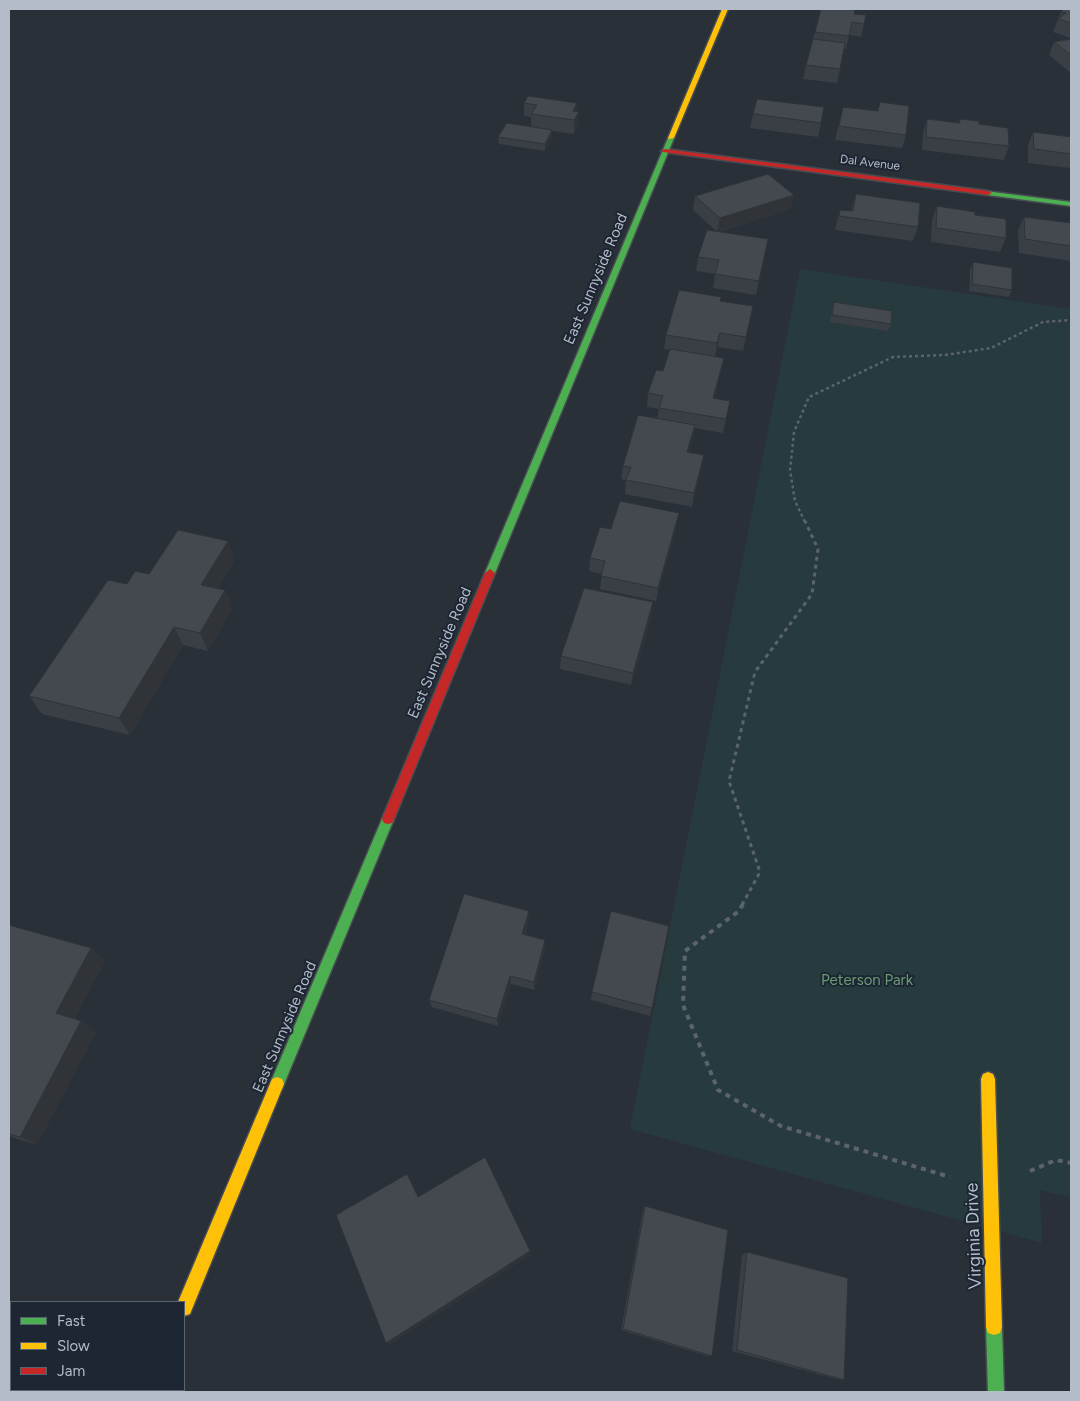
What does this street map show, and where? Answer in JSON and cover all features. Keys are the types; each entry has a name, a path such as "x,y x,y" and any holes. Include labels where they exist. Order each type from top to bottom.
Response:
{"main road":[{"name":"East Sunnyside Road","path":"185,1306 724,9"},
{"name":"Dal Avenue","path":"665,151 1071,204"},
{"name":"Virginia Drive","path":"988,1079 996,1392"}],"path":[{"path":"1071,320 1043,322 991,348 945,355 893,357 810,397 794,432 790,470 795,501 818,550 812,594 755,672 729,782 760,872 739,911 685,951 683,1005 718,1090 781,1126 990,1189 1056,1160 1071,1163"}],"green space":[{"name":"Peterson Park","path":"800,269 1071,309 1071,1198 1040,1190 1042,1243 630,1129"}],"building":[{"path":"821,9 855,10 854,14 866,15 864,24 852,22 849,36 815,32"},
{"path":"1064,9 1071,9 1071,23 1058,19 1066,13 1061,12"},
{"path":"813,39 845,43 840,69 806,65"},
{"path":"1071,39 1071,55 1054,42"},
{"path":"528,96 577,103 573,111 579,112 574,120 531,114 537,105 524,103"},
{"path":"757,99 824,107 821,123 753,114"},
{"path":"880,102 909,106 906,135 839,126 843,107 878,111"},
{"path":"927,119 960,123 959,119 979,121 979,124 1008,128 1009,146 926,137"},
{"path":"507,123 552,130 545,144 498,137"},
{"path":"1033,132 1071,137 1071,154 1034,149"},
{"path":"768,174 794,195 720,218 695,196"},
{"path":"856,194 920,203 918,227 839,216 840,210 853,211"},
{"path":"937,206 975,212 975,215 1006,219 1006,238 936,228"},
{"path":"1024,217 1071,223 1071,246 1025,239"},
{"path":"707,230 768,239 759,281 715,274 719,260 698,257"},
{"path":"973,262 1012,268 1012,290 972,284"},
{"path":"679,290 721,297 720,301 753,306 746,337 720,333 717,343 666,335"},
{"path":"834,302 892,311 891,324 832,315"},
{"path":"670,349 724,358 713,398 730,401 726,419 659,408 663,396 648,393 656,370 663,371"},
{"path":"638,415 695,425 687,452 704,455 694,493 626,480 631,467 623,466"},
{"path":"620,501 679,513 658,588 601,576 605,561 590,558 600,527 611,529"},
{"path":"178,530 228,541 201,585 225,590 200,633 174,627 119,718 29,696 108,580 127,584 135,571 149,574"},
{"path":"584,588 653,602 633,673 561,656"},
{"path":"464,894 529,911 522,934 545,940 534,982 510,976 497,1019 429,1000"},
{"path":"611,911 669,926 652,1008 592,992"},
{"path":"9,925 91,948 56,1013 81,1021 20,1137 9,1134"},
{"path":"485,1157 530,1251 386,1343 336,1215 407,1174 418,1197"},
{"path":"645,1206 728,1230 712,1356 623,1329"},
{"path":"747,1252 848,1278 844,1380 737,1350"}],"traffic: fast":[{"path":"490,573 671,138"},
{"path":"988,193 1071,204"},
{"path":"277,1084 388,819"},
{"path":"994,1327 996,1392"}],"traffic: slow":[{"path":"671,138 725,9"},
{"path":"988,1079 994,1327"},
{"path":"185,1306 277,1084"}],"traffic: jam":[{"path":"665,151 988,193"},
{"path":"388,819 490,573"}]}
